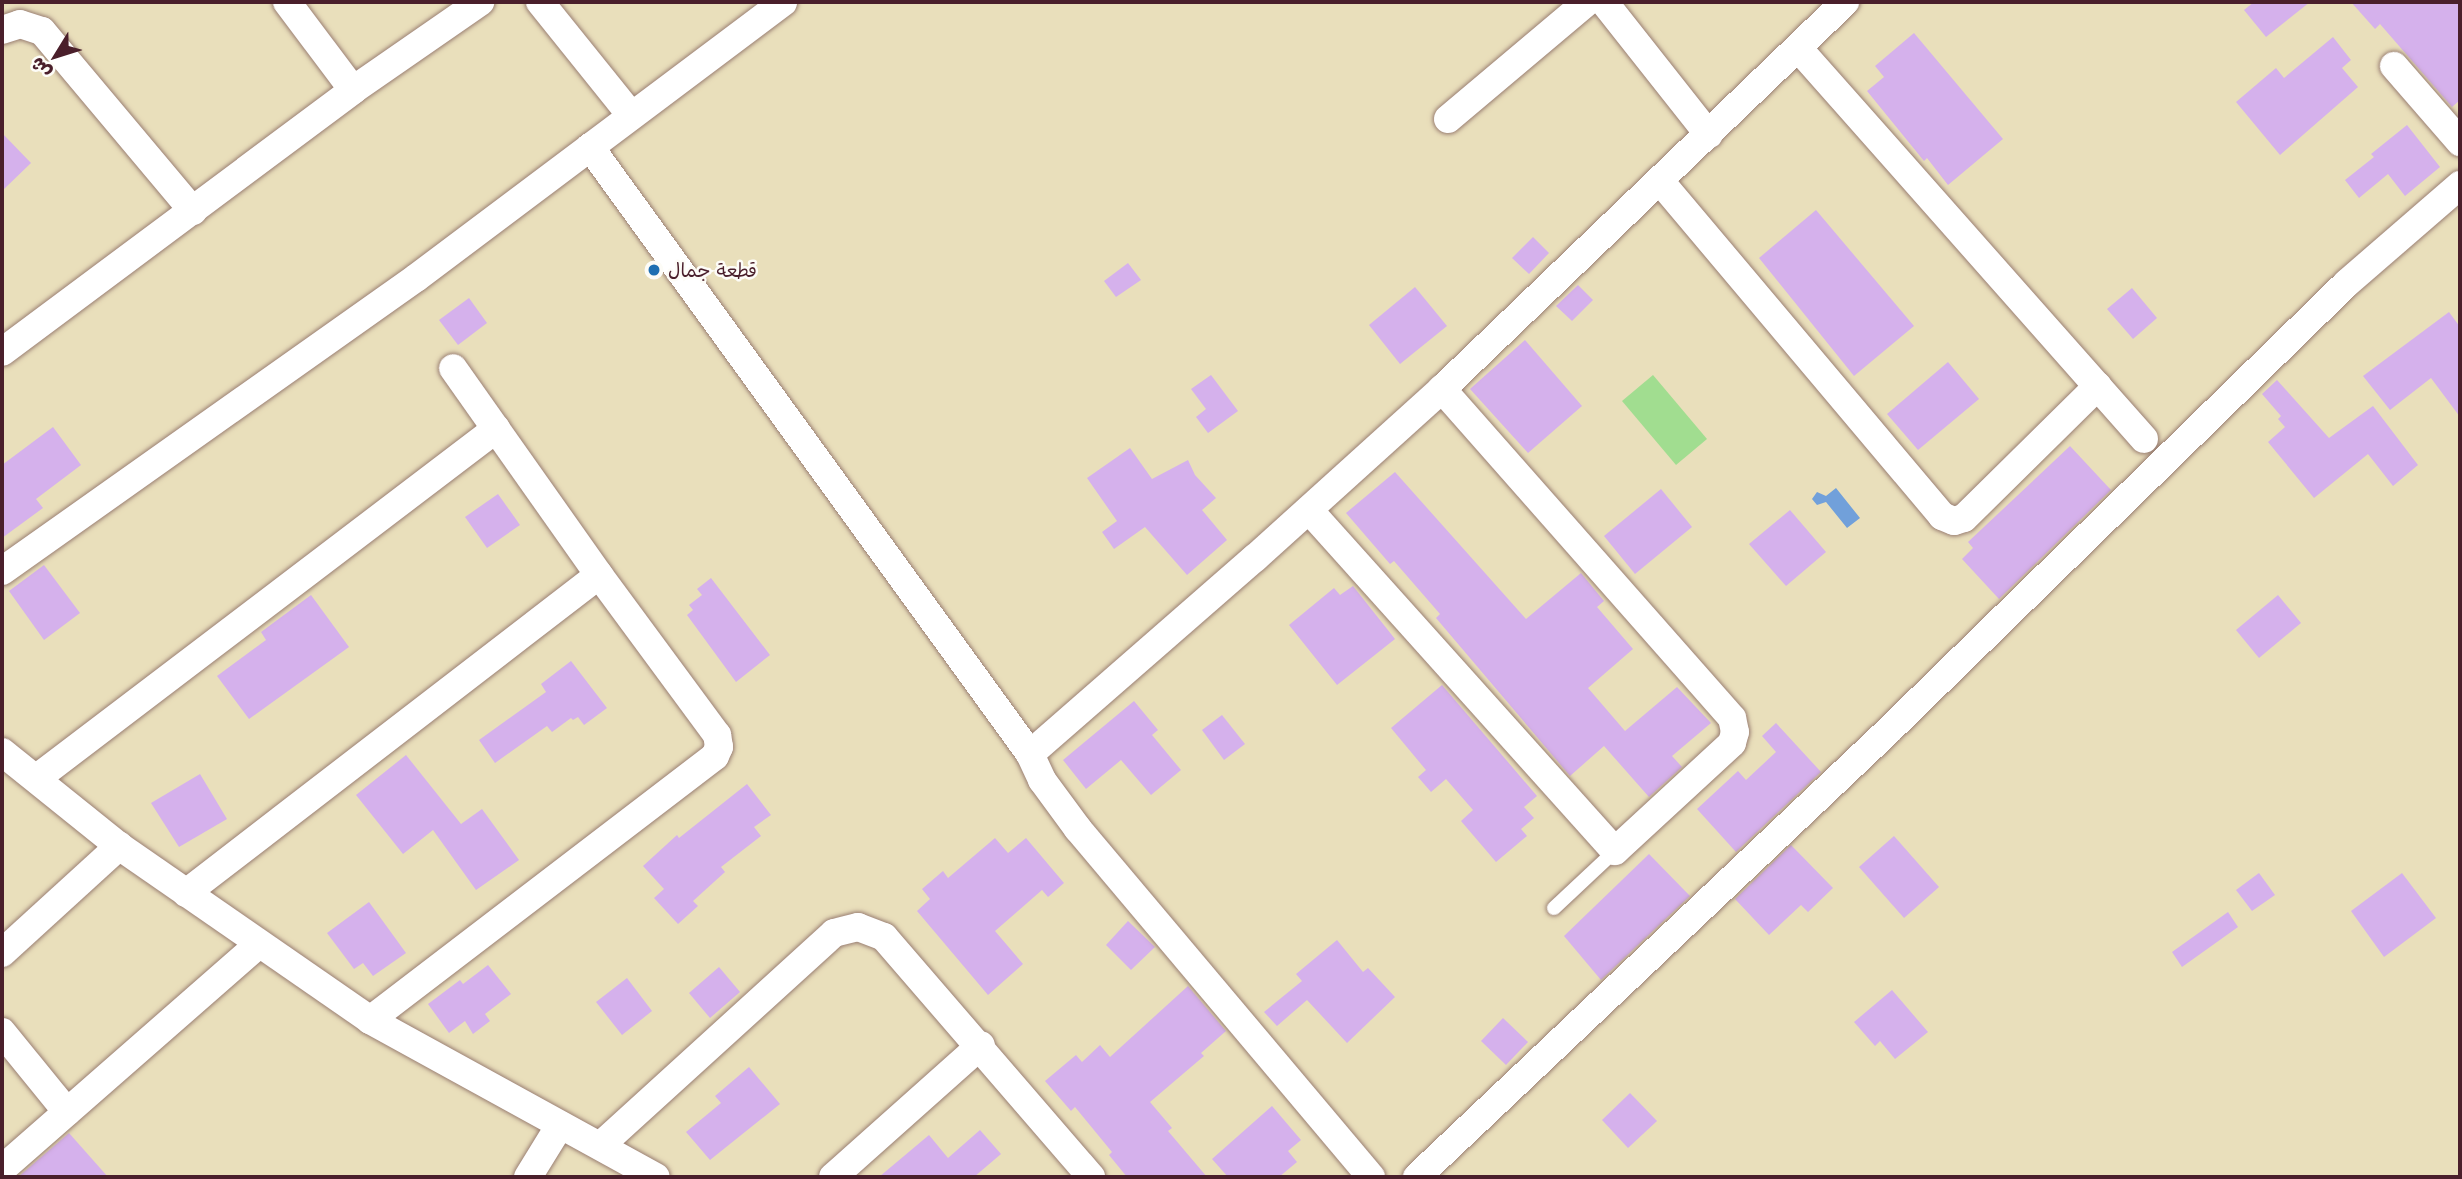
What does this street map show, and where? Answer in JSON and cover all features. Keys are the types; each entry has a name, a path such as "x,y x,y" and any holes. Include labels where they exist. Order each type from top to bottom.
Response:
{"street":[{"path":"287,2 353,90"},
{"path":"2,352 353,90 480,2"},
{"path":"541,2 630,114"},
{"path":"2,570 416,278 630,114 783,2"},
{"path":"1448,119 1587,2"},
{"path":"1604,2 1709,135"},
{"path":"1030,754 1309,510 1442,389 1845,2"},
{"path":"2,30 20,24 42,31 193,211"},
{"path":"1798,48 2144,439"},
{"path":"2395,66 2460,142"},
{"path":"590,147 1030,754 1042,780 1078,829 1371,1177"},
{"path":"1660,181 1942,516 1954,521 1964,518 2098,387"},
{"path":"1417,1177 1877,742 2347,283 2460,185"},
{"path":"370,1020 715,756 719,747 718,735 599,575 453,368"},
{"path":"1309,510 1615,852 1732,743 1735,732 1732,718 1442,389"},
{"path":"37,778 496,429"},
{"path":"186,893 599,575"},
{"path":"2,752 119,846 258,945 370,1020 656,1177"},
{"path":"2,953 119,846"},
{"path":"601,1145 834,933 858,927 884,937 981,1045 1091,1177"},
{"path":"2,1169 258,945"},
{"path":"2,1032 67,1112"},
{"path":"834,1177 981,1045"},
{"path":"528,1177 560,1125"}],"lane":[{"path":"1554,908 1615,852"}],"green space":[{"path":"1653,375 1707,439 1676,465 1622,401"}],"water":[{"path":"1836,488 1860,518 1847,528 1826,502 1817,505 1812,499 1817,492 1826,496"}],"building":[{"path":"2254,2 2310,2 2266,37 2244,10"},
{"path":"2351,2 2460,2 2460,100 2452,107 2380,24 2375,29"},
{"path":"1914,33 2003,139 1948,185 1927,158 1924,161 1867,91 1884,77 1875,66"},
{"path":"2333,37 2351,60 2342,68 2358,87 2280,155 2236,102 2276,68 2284,78"},
{"path":"2407,125 2440,167 2405,196 2388,174 2359,198 2345,180 2374,157 2371,154"},
{"path":"2,133 31,163 2,191"},
{"path":"1816,210 1914,326 1854,376 1759,258"},
{"path":"1533,237 1549,253 1529,274 1512,258"},
{"path":"1128,263 1141,280 1116,297 1104,281"},
{"path":"1578,285 1593,300 1572,321 1556,306"},
{"path":"1415,287 1447,326 1400,364 1369,325"},
{"path":"2132,288 2157,318 2133,339 2107,309"},
{"path":"469,298 487,323 458,345 439,320"},
{"path":"2449,312 2460,327 2460,417 2431,378 2390,410 2363,376"},
{"path":"1525,340 1582,406 1528,453 1470,389"},
{"path":"1948,362 1979,399 1918,450 1887,414"},
{"path":"1211,375 1238,411 1208,433 1196,417 1206,409 1191,389"},
{"path":"2277,380 2329,438 2373,406 2418,465 2393,486 2368,454 2314,498 2268,442 2285,427 2278,419 2281,416 2262,394"},
{"path":"53,427 81,465 36,499 43,508 2,538 2,465"},
{"path":"2070,446 2111,490 1999,599 1962,559 1973,548 1968,542"},
{"path":"1130,448 1152,479 1188,460 1195,475 1216,498 1202,510 1227,540 1187,575 1145,527 1114,549 1102,532 1117,521 1087,478"},
{"path":"1395,472 1526,619 1581,573 1604,601 1597,607 1633,649 1588,688 1625,731 1677,687 1711,723 1672,756 1682,767 1649,797 1604,746 1570,776 1436,618 1440,614 1394,561 1390,564 1346,513"},
{"path":"1661,489 1692,527 1635,574 1604,536"},
{"path":"498,494 520,525 487,548 465,517"},
{"path":"1790,510 1826,552 1786,586 1749,544"},
{"path":"44,565 80,613 44,640 9,591"},
{"path":"711,578 770,655 736,682 687,615 693,610 689,605 702,595 697,589"},
{"path":"1353,586 1395,639 1337,685 1289,625 1334,588 1340,595"},
{"path":"311,595 349,647 249,719 217,676 266,640 261,632"},
{"path":"2278,595 2301,623 2259,658 2236,630"},
{"path":"571,661 607,708 584,725 578,717 573,720 571,718 552,732 547,726 495,763 479,740 546,692 541,684"},
{"path":"1442,685 1537,796 1524,807 1534,818 1521,829 1527,836 1496,862 1461,821 1473,810 1446,779 1431,792 1418,777 1426,770 1391,728"},
{"path":"1134,701 1158,730 1152,735 1181,770 1151,795 1121,760 1086,789 1063,760"},
{"path":"1222,715 1245,744 1224,760 1202,730"},
{"path":"1776,723 1821,772 1736,852 1697,809 1738,771 1746,780 1776,752 1762,736"},
{"path":"406,755 461,824 482,809 519,860 476,890 433,830 403,854 356,795"},
{"path":"200,774 227,819 179,847 151,803"},
{"path":"747,784 771,815 754,827 761,836 721,867 725,872 693,901 698,906 678,924 654,898 664,889 643,866 677,835 679,838"},
{"path":"1894,836 1939,887 1904,918 1859,867"},
{"path":"995,838 1008,853 1026,838 1064,883 1048,897 1042,890 995,931 1023,964 988,995 917,911 930,899 922,889 943,871 948,878"},
{"path":"1791,845 1833,888 1808,912 1801,905 1769,935 1735,899"},
{"path":"1649,854 1690,896 1601,980 1564,936"},
{"path":"2259,873 2275,895 2252,911 2236,890"},
{"path":"2402,873 2436,918 2384,957 2351,911"},
{"path":"369,902 406,953 373,976 363,963 354,969 327,933"},
{"path":"2228,912 2238,927 2182,967 2172,952"},
{"path":"1128,921 1155,947 1131,970 1106,945"},
{"path":"1337,940 1363,972 1368,968 1395,997 1347,1043 1307,1000 1277,1026 1264,1012 1302,981 1296,974"},
{"path":"488,965 511,994 485,1014 490,1021 473,1034 465,1021 449,1033 428,1004 460,980 463,984"},
{"path":"719,967 740,992 710,1018 689,993"},
{"path":"627,978 652,1011 622,1035 596,1002"},
{"path":"1188,986 1226,1031 1201,1053 1204,1056 1150,1102 1172,1128 1168,1131 1207,1177 1127,1177 1109,1155 1112,1152 1075,1107 1071,1111 1045,1081 1076,1055 1082,1062 1100,1045 1110,1057"},
{"path":"1892,990 1928,1032 1895,1059 1880,1041 1875,1046 1854,1022"},
{"path":"1503,1018 1528,1042 1506,1065 1481,1041"},
{"path":"749,1067 780,1104 710,1160 686,1132 721,1103 715,1096"},
{"path":"1630,1093 1657,1121 1628,1148 1602,1120"},
{"path":"1272,1106 1301,1140 1288,1151 1297,1162 1279,1177 1228,1177 1212,1159"},
{"path":"980,1130 1001,1154 974,1177 879,1177 929,1135 948,1158"},
{"path":"69,1133 108,1177 18,1177"}],"place":[{"name":"قطعة جمال","path":"654,270"}]}
